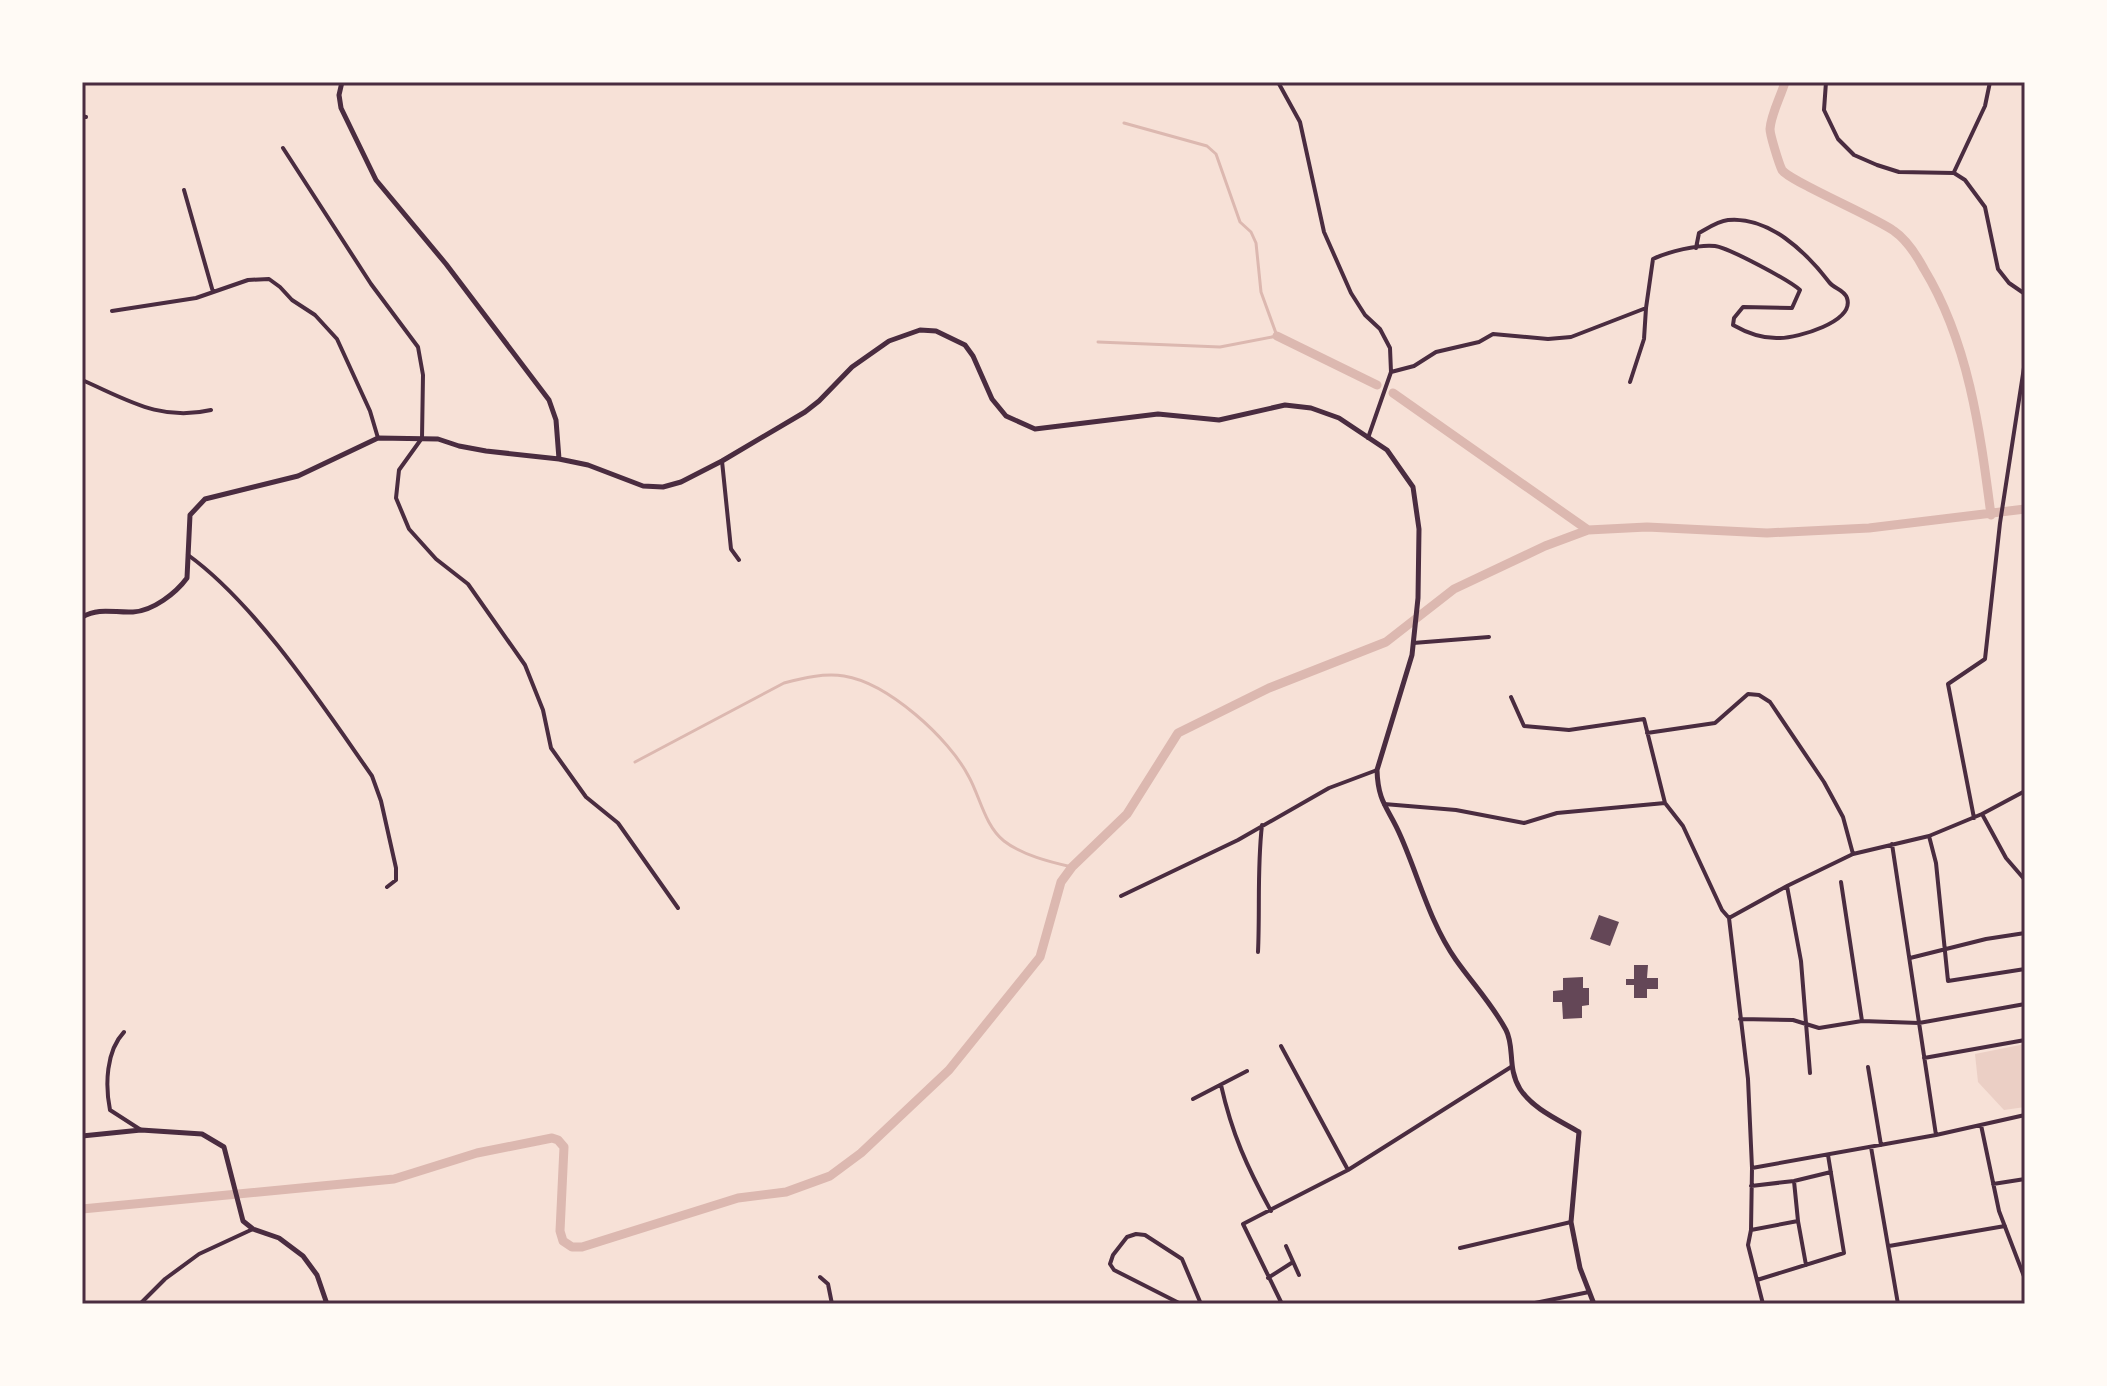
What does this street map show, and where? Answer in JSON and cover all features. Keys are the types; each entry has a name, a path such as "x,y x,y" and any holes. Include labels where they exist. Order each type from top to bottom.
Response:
{"street":[{"path":"342,82 341,108 376,180 446,264 549,400 556,420 559,459"},
{"path":"1278,82 1300,122 1324,232 1351,293 1365,315 1380,329 1390,348 1391,372 1368,438"},
{"path":"1826,82 1824,110 1838,139 1854,155 1899,172 1954,173 1965,180 1985,207 1998,269 2009,283 2025,294"},
{"path":"1954,173 1985,106 1990,82"},
{"path":"283,148 371,284 418,347 423,375 422,438 399,470 396,498 409,529 436,559 468,584 525,665 543,710 551,748 586,797 618,823 678,908"},
{"path":"184,190 213,292"},
{"path":"1630,382 1644,339 1653,259 1667,252 1716,246 1789,279 1800,290 1792,308 1743,307 1734,318 1733,325 1750,334 1779,339 1812,332 1842,316 1847,307 1848,299 1843,291 1833,287 1793,243 1761,225 1729,220 1718,223 1699,233 1696,248"},
{"path":"112,311 196,298 248,280 269,279 315,315 337,339 370,411 378,438"},
{"path":"1391,372 1414,366 1436,352 1479,342 1493,334 1548,339 1571,337 1646,308"},
{"path":"82,617 92,611 113,609 135,612 161,602 187,578 190,515 205,499 298,476 378,438 438,439 486,451 559,459 588,465 643,486 663,487 681,482 722,461 805,412 852,367 889,341 920,330 936,331 965,345 992,399 1006,416 1035,429 1158,414 1219,420 1285,405 1311,408 1339,418 1387,450 1413,487 1419,529 1418,598 1412,655 1377,770 1377,790 1455,960 1489,1001 1508,1035 1511,1067 1520,1088 1532,1102 1579,1132 1571,1222 1580,1268 1594,1304"},
{"path":"1974,818 1948,684 1985,659 2000,523 2025,361"},
{"path":"82,380 150,410 194,414 211,410"},
{"path":"722,461 731,549 739,560"},
{"path":"188,555 206,568 266,632 372,776 396,868 396,880 387,887"},
{"path":"1413,643 1489,637"},
{"path":"1647,733 1715,723 1748,694 1759,695 1770,702 1824,782 1843,817 1853,854"},
{"path":"1511,697 1524,726 1569,730 1644,719 1665,803 1683,826 1722,910 1729,918 1748,1079 1752,1168 1748,1245 1763,1304"},
{"path":"1121,896 1238,840 1329,788 1377,770"},
{"path":"1729,918 1853,854 1929,836 1974,818 2025,791"},
{"path":"1384,804 1456,810 1524,823 1557,813 1665,803"},
{"path":"1982,814 2006,858 2025,880"},
{"path":"1258,952 1260,911 1257,880 1262,825"},
{"path":"1929,836 1936,863 1948,981 2025,969"},
{"path":"1892,844 1936,1135"},
{"path":"1841,882 1862,1021"},
{"path":"1787,886 1801,961 1810,1073"},
{"path":"1910,958 1986,939 2025,933"},
{"path":"1740,1019 1807,1022 1819,1028 1862,1021 1919,1023 2025,1004"},
{"path":"124,1032 113,1044 107,1092 110,1110 141,1130"},
{"path":"1924,1058 2025,1040"},
{"path":"1281,1046 1348,1170"},
{"path":"1282,1304 1243,1224 1348,1170 1511,1067"},
{"path":"1868,1067 1881,1145"},
{"path":"1193,1099 1247,1071"},
{"path":"1221,1085 1228,1119 1241,1154 1271,1211"},
{"path":"1752,1168 1936,1135 2025,1115"},
{"path":"1981,1125 1993,1184 2025,1279"},
{"path":"82,1136 141,1130 202,1134 224,1147 243,1221 253,1229 279,1238 303,1256 317,1275 327,1304"},
{"path":"1871,1147 1898,1304"},
{"path":"1757,1280 1844,1253 1828,1155"},
{"path":"1751,1186 1794,1181 1831,1172"},
{"path":"1993,1184 2025,1179"},
{"path":"1794,1181 1806,1265"},
{"path":"1751,1230 1798,1221"},
{"path":"1460,1248 1571,1222"},
{"path":"1888,1246 2005,1226"},
{"path":"140,1304 165,1279 199,1254 253,1229"},
{"path":"1181,1304 1114,1270 1110,1264 1113,1255 1127,1237 1145,1235 1182,1259 1201,1304"},
{"path":"1286,1246 1299,1275"},
{"path":"1268,1278 1293,1262"},
{"path":"820,1277 828,1284 832,1304"},
{"path":"1530,1304 1589,1292"}],"shaded area":[{"path":"2025,1044 2025,1107 2004,1110 1978,1082 1975,1054"}],"building":[{"path":"1599,915 1619,922 1610,946 1590,939"},
{"path":"1634,965 1648,965 1647,978 1658,978 1658,989 1647,989 1647,998 1634,998 1634,985 1626,985 1626,979 1634,979"},
{"path":"1583,977 1583,988 1589,988 1589,1005 1582,1006 1582,1018 1563,1019 1562,1002 1553,1002 1553,991 1563,990 1563,978"}],"waterway":[{"path":"1785,82 1770,129 1782,170 1899,235 1915,254 1939,297 1952,327 1970,388 1991,515"},
{"path":"1098,342 1220,347 1277,336 1261,292 1256,243 1251,232 1240,222 1216,154 1207,146 1124,123"},
{"path":"1277,336 1377,385"},
{"path":"1393,393 1588,530"},
{"path":"82,1209 394,1179 477,1153 552,1138 564,1147 560,1231 563,1241 572,1247 582,1247 738,1198 786,1192 830,1176 861,1153 949,1070 1040,957 1061,882 1072,867 1127,814 1178,733 1269,688 1386,642 1454,589 1545,546 1588,530 1647,527 1767,533 1869,528 2025,509"},
{"path":"635,762 784,683 821,676 844,676 879,689 916,714 932,730 960,762 987,819 1004,841 1028,854 1072,867"}]}
